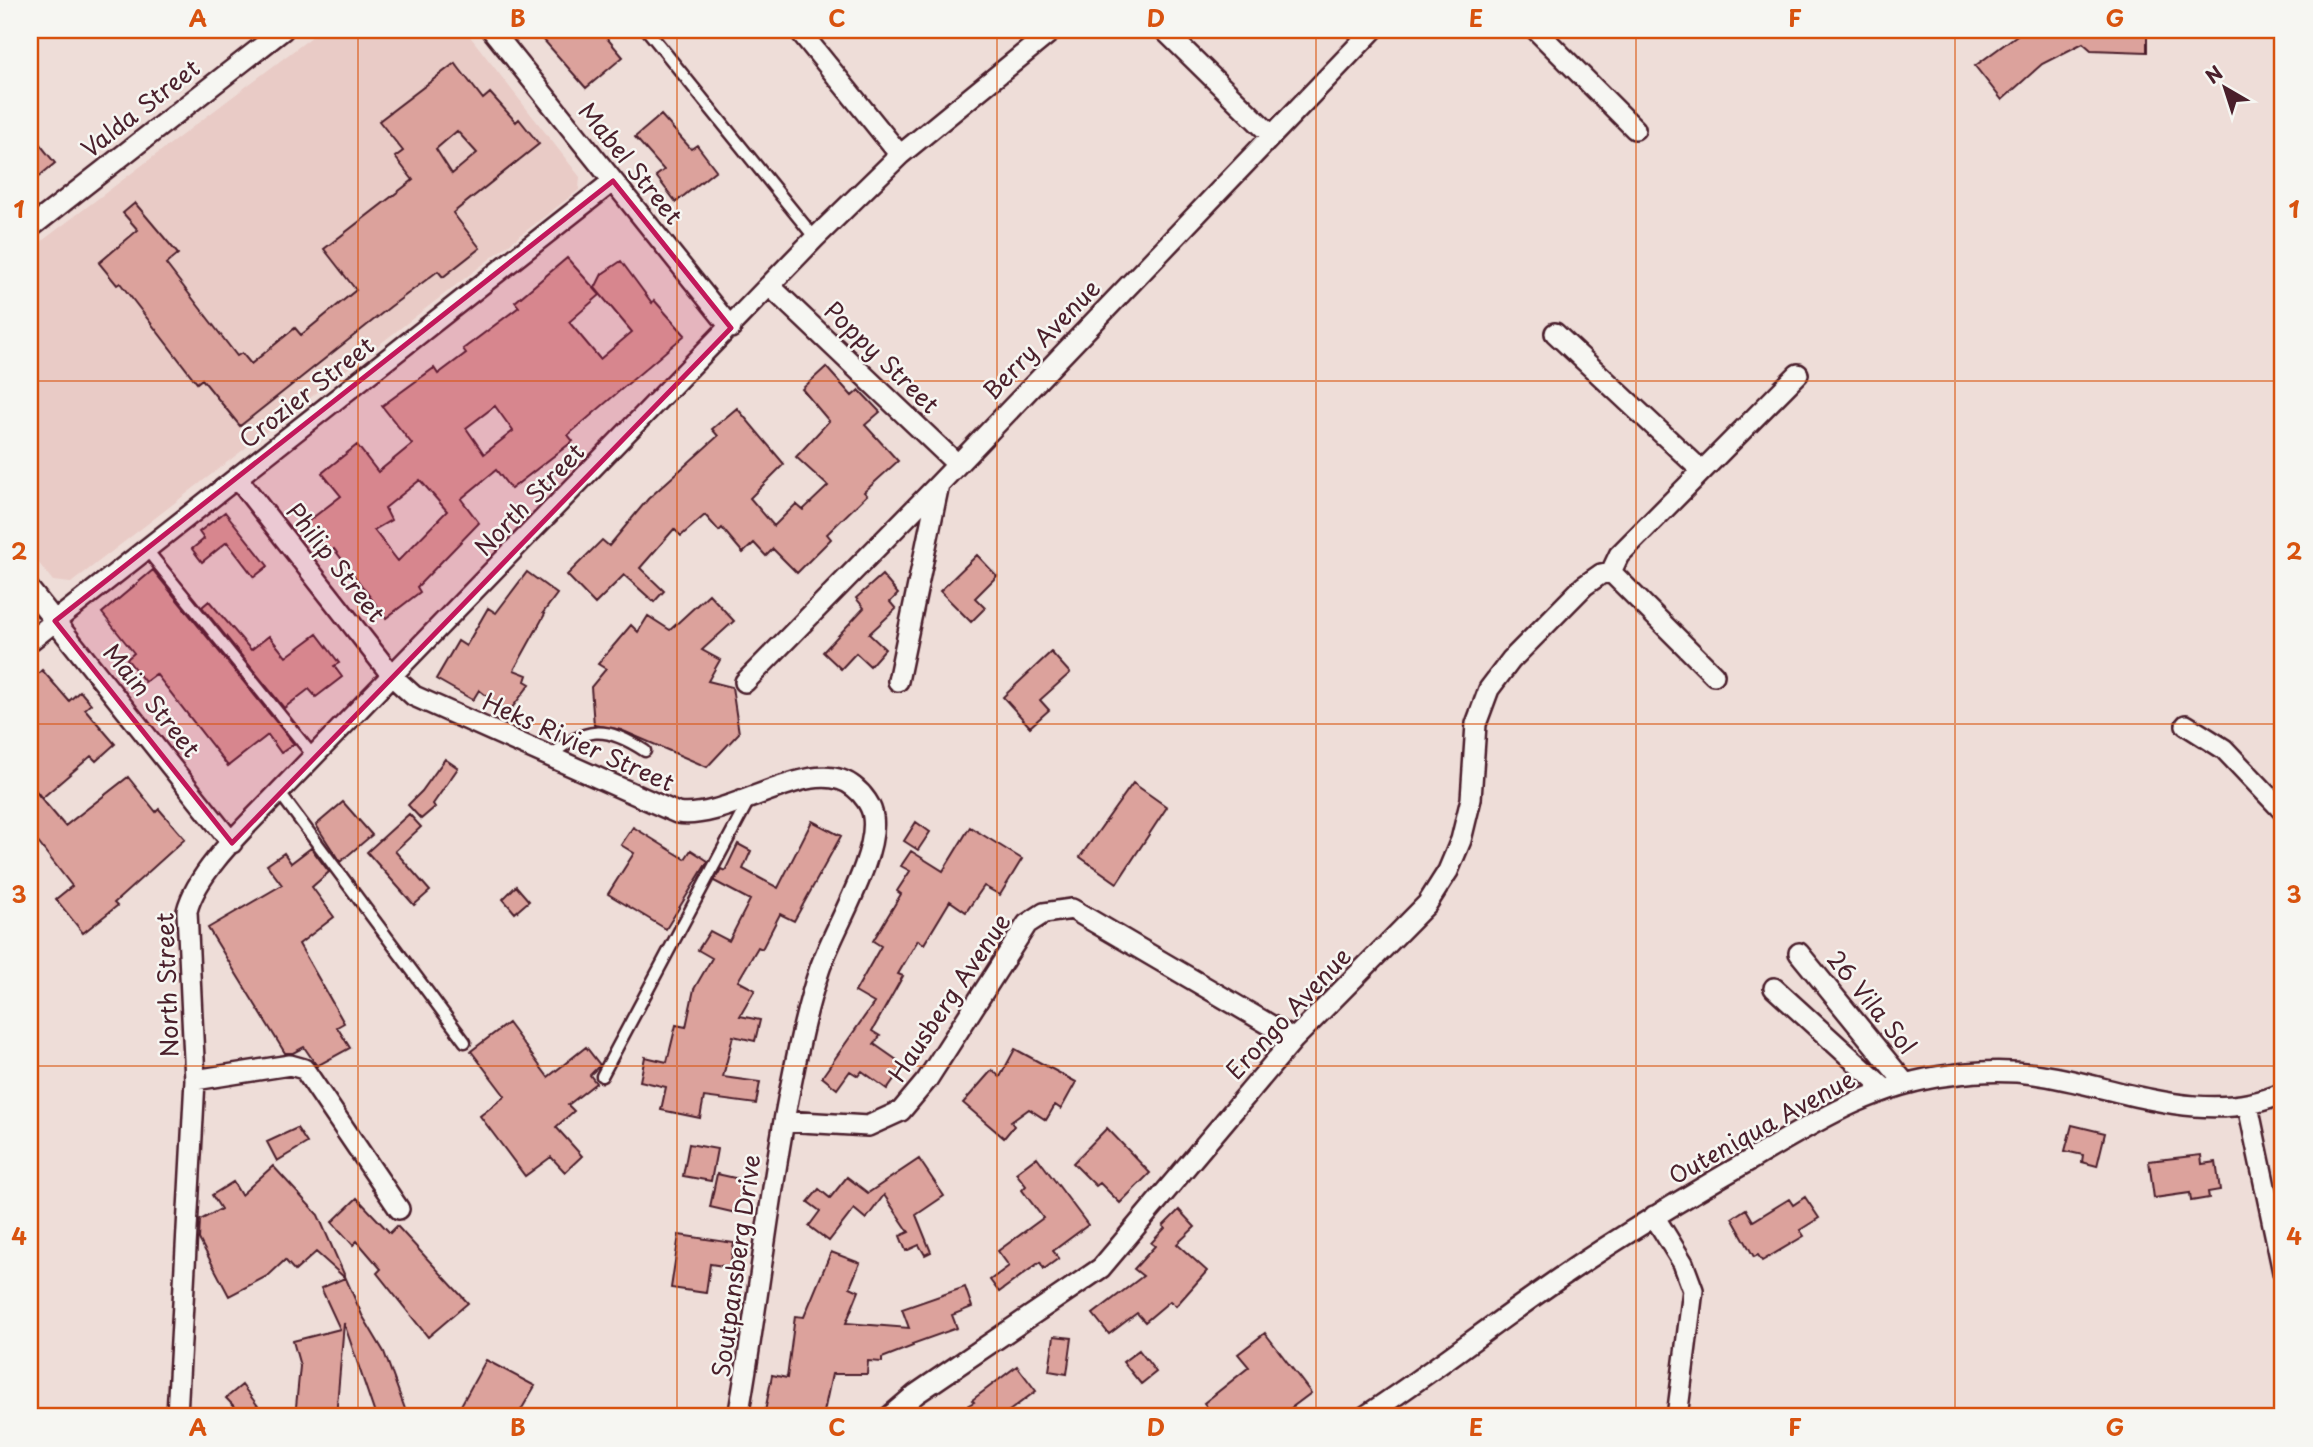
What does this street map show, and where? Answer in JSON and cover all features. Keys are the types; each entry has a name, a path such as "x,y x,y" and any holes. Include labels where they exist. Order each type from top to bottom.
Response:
{"street":[{"name":"Valda Street","path":"30,226 283,30"},
{"name":"Mabel Street","path":"492,30 730,328"},
{"path":"799,30 900,155"},
{"name":"North Street","path":"177,1415 195,1080 187,911 194,893 232,843 279,792 815,238 900,155 1054,30"},
{"path":"1164,30 1271,135"},
{"name":"Berry Avenue","path":"745,682 939,484 1373,30"},
{"path":"1536,30 1635,129"},
{"name":"Crozier Street","path":"30,641 239,479 613,181"},
{"name":"Poppy Street","path":"771,286 957,464"},
{"path":"1555,333 1702,471"},
{"path":"1714,675 1611,572 1619,555 1798,374"},
{"name":"Philip Street","path":"239,479 393,677"},
{"path":"898,681 939,484"},
{"name":"Erongo Avenue","path":"890,1417 916,1394 1101,1268 1294,1039 1399,934 1438,889 1461,840 1468,817 1476,724 1494,681 1584,586 1596,577 1611,572"},
{"name":"Main Street","path":"30,590 232,843"},
{"name":"Heks Rivier Street","path":"393,677 414,696 677,813 688,815 717,810 815,777 837,778 853,786 866,800 873,817 867,859 829,944 810,998 784,1121"},
{"path":"2186,725 2224,749 2280,799"},
{"name":"Hausberg Avenue","path":"784,1121 868,1126 901,1111 927,1080 1027,924 1034,917 1062,908 1072,909 1146,950 1294,1039"},
{"name":"26 Vila Sol","path":"1799,953 1905,1083"},
{"path":"1774,988 1885,1089"},
{"name":"North Street","path":"195,1080 290,1065 303,1069 399,1209"},
{"name":"Outeniqua Avenue","path":"1364,1417 1566,1273 1654,1216 1845,1105 1885,1089 1905,1083 1972,1073 2034,1074 2205,1107 2248,1106 2283,1093"},
{"path":"2248,1106 2283,1272"},
{"name":"Soutpansberg Drive","path":"738,1417 784,1121"},
{"path":"1654,1216 1683,1263 1693,1290 1677,1417"}],"lane":[{"path":"646,30 815,238"},
{"path":"146,550 314,757"},
{"path":"549,757 563,745 599,730 612,733 645,751"},
{"path":"279,792 465,1042"},
{"path":"602,1076 749,799"}],"highlighted area":[{"path":"613,181 731,328 232,843 55,621"}],"shaded area":[{"path":"321,30 465,30 580,177 579,190 71,583 53,581 30,552 30,250"}],"building":[{"path":"535,30 600,30 623,57 586,88"},
{"path":"2024,30 2147,30 2147,52 2091,50 2083,43 2042,64 2002,100 1975,66"},
{"path":"455,63 483,99 490,93 516,122 519,119 539,144 453,213 480,248 443,277 438,271 240,426 202,379 197,383 120,283 117,285 99,263 138,230 123,213 135,203 178,254 166,264 237,356 242,353 251,364 295,328 301,335 356,290 324,249 413,180 395,157 403,151 379,121","holes":["457,131 477,153 452,174 436,149"]},
{"path":"661,115 691,149 697,145 716,170 676,202 656,176 664,170 635,137"},
{"path":"30,132 55,163 30,184"},
{"path":"567,258 600,295 569,322 600,359 632,332 595,288 602,274 621,261 652,303 654,300 685,335 568,435 573,441 511,489 496,470 461,499 479,523 417,587 420,592 386,618 334,549 329,553 306,523 341,496 322,473 357,445 378,472 412,444 382,406 434,368 438,374 466,353 463,349 519,307 515,302","holes":["495,406 513,431 484,454 466,428","420,480 447,511 398,561 374,530 391,520 385,508"]},
{"path":"826,367 852,396 859,390 880,412 865,425 898,461 864,492 867,495 827,534 831,539 797,573 773,549 766,556 754,543 743,553 722,528 719,531 705,515 681,536 674,529 640,568 664,591 654,602 624,575 595,604 567,575 602,540 609,546 648,499 718,436 712,429 737,408 784,464 750,498 774,526 796,504 803,510 828,486 796,457 829,421 802,389"},
{"path":"225,512 268,566 254,577 227,542 202,562 192,549 204,539 199,532"},
{"path":"977,555 997,576 975,598 985,608 971,622 940,591"},
{"path":"153,570 294,744 281,753 268,735 228,766 156,674 145,682 127,659 134,653 102,613"},
{"path":"527,572 557,594 543,613 545,614 514,670 527,675 525,681 530,684 508,713 479,690 473,700 436,679 458,641 466,646 488,608 496,613"},
{"path":"882,575 898,594 890,602 896,609 869,634 885,649 870,666 856,653 841,669 823,652 864,608 856,598"},
{"path":"709,594 734,621 702,650 720,660 708,681 732,687 739,733 707,767 621,730 594,725 591,687 606,669 598,664 631,625 638,632 648,616 670,630"},
{"path":"209,601 251,650 269,636 286,657 317,634 339,663 334,666 342,677 316,697 309,689 284,708 202,607"},
{"path":"1051,652 1070,673 1040,700 1049,710 1030,727 1003,697"},
{"path":"42,670 69,701 80,691 91,704 85,709 115,744 96,761 91,756 42,798 30,783 30,681"},
{"path":"445,759 458,768 433,804 435,807 421,819 408,805 422,791"},
{"path":"128,777 156,812 159,809 185,839 114,903 117,906 83,933 56,899 72,886 30,832 30,785 65,826"},
{"path":"1133,783 1167,807 1117,883 1080,857"},
{"path":"343,802 372,835 340,862 316,825"},
{"path":"409,814 421,827 395,851 430,891 414,905 367,852"},
{"path":"812,821 841,836 794,921 780,914 762,949 758,947 738,981 755,990 740,1016 760,1020 755,1041 733,1036 723,1077 760,1082 756,1104 704,1097 700,1118 661,1110 666,1087 640,1081 645,1057 667,1062 676,1025 686,1027 694,989 712,958 698,950 710,931 729,941 750,900 714,881 721,869 725,871 738,844 751,851 743,869 778,888"},
{"path":"916,822 930,832 918,850 904,841"},
{"path":"633,827 685,859 691,850 708,861 666,929 608,894 634,853 621,845"},
{"path":"970,827 1022,859 1000,895 984,886 966,912 950,901 924,944 918,940 898,974 903,976 872,1031 880,1036 874,1044 904,1065 887,1089 862,1071 858,1076 850,1071 837,1089 822,1077 874,1003 855,992 881,946 873,941 901,894 897,891 910,871 901,866 911,851 943,871"},
{"path":"311,848 329,872 312,887 334,917 299,944 344,1023 337,1027 350,1048 317,1066 304,1047 293,1053 285,1053 208,928 282,885 267,865 284,853 291,863"},
{"path":"516,886 529,901 515,913 503,899"},
{"path":"508,1023 548,1077 586,1047 600,1065 590,1075 596,1083 568,1105 574,1111 556,1127 582,1156 565,1172 551,1157 525,1176 480,1116 505,1096 471,1051"},
{"path":"1015,1049 1076,1082 1061,1109 1055,1105 1046,1120 1029,1109 1011,1122 1014,1126 1004,1138 963,1103 992,1070 1000,1077"},
{"path":"2072,1125 2105,1133 2097,1166 2082,1162 2083,1155 2065,1151"},
{"path":"297,1128 307,1143 277,1161 267,1142"},
{"path":"1107,1128 1150,1173 1120,1203 1100,1183 1096,1186 1073,1163"},
{"path":"689,1144 717,1149 711,1181 683,1176"},
{"path":"2201,1155 2202,1164 2216,1162 2220,1190 2208,1192 2209,1198 2191,1201 2190,1193 2154,1198 2149,1161"},
{"path":"1037,1157 1088,1225 1053,1251 1059,1258 1044,1269 1040,1262 999,1292 990,1280 1009,1266 998,1251 1043,1218 1022,1190 1026,1186 1016,1173"},
{"path":"919,1159 944,1196 916,1215 931,1252 925,1255 919,1245 906,1251 900,1236 909,1232 884,1195 866,1219 854,1209 829,1241 809,1226 820,1211 808,1202 819,1189 830,1198 847,1177 868,1193"},
{"path":"273,1166 318,1215 362,1315 384,1352 408,1417 376,1417 344,1323 336,1417 295,1417 300,1366 293,1341 340,1329 321,1288 345,1278 316,1252 295,1271 285,1260 269,1275 229,1296 199,1239 200,1220 221,1209 212,1195 233,1182 241,1195"},
{"path":"717,1174 744,1180 736,1213 710,1207"},
{"path":"1805,1197 1819,1218 1800,1230 1804,1236 1762,1261 1758,1255 1754,1257 1732,1218 1746,1209 1753,1221 1789,1199 1793,1205"},
{"path":"357,1198 390,1233 397,1226 468,1303 428,1337 377,1273 381,1269 357,1241 353,1245 332,1222"},
{"path":"1179,1210 1195,1227 1177,1244 1207,1271 1176,1306 1170,1301 1145,1322 1137,1313 1109,1334 1093,1314 1143,1276 1134,1269 1155,1246 1151,1243 1165,1228 1163,1226"},
{"path":"679,1235 734,1243 730,1267 710,1264 706,1293 671,1288"},
{"path":"831,1252 860,1263 850,1287 859,1291 846,1323 909,1328 902,1309 965,1287 972,1307 952,1315 957,1328 912,1344 913,1346 882,1358 882,1362 868,1361 867,1374 832,1374 823,1417 764,1417 772,1375 787,1378 795,1316 804,1317"},
{"path":"1265,1333 1311,1393 1279,1417 1215,1417 1204,1403 1249,1367 1238,1354"},
{"path":"1054,1336 1072,1338 1067,1374 1049,1371"},
{"path":"1139,1350 1156,1372 1141,1384 1123,1362"},
{"path":"486,1360 535,1386 517,1417 479,1417 460,1407"},
{"path":"1017,1366 1036,1391 1001,1417 947,1417 974,1402 972,1400"},
{"path":"242,1385 258,1406 244,1417 226,1398"}]}
